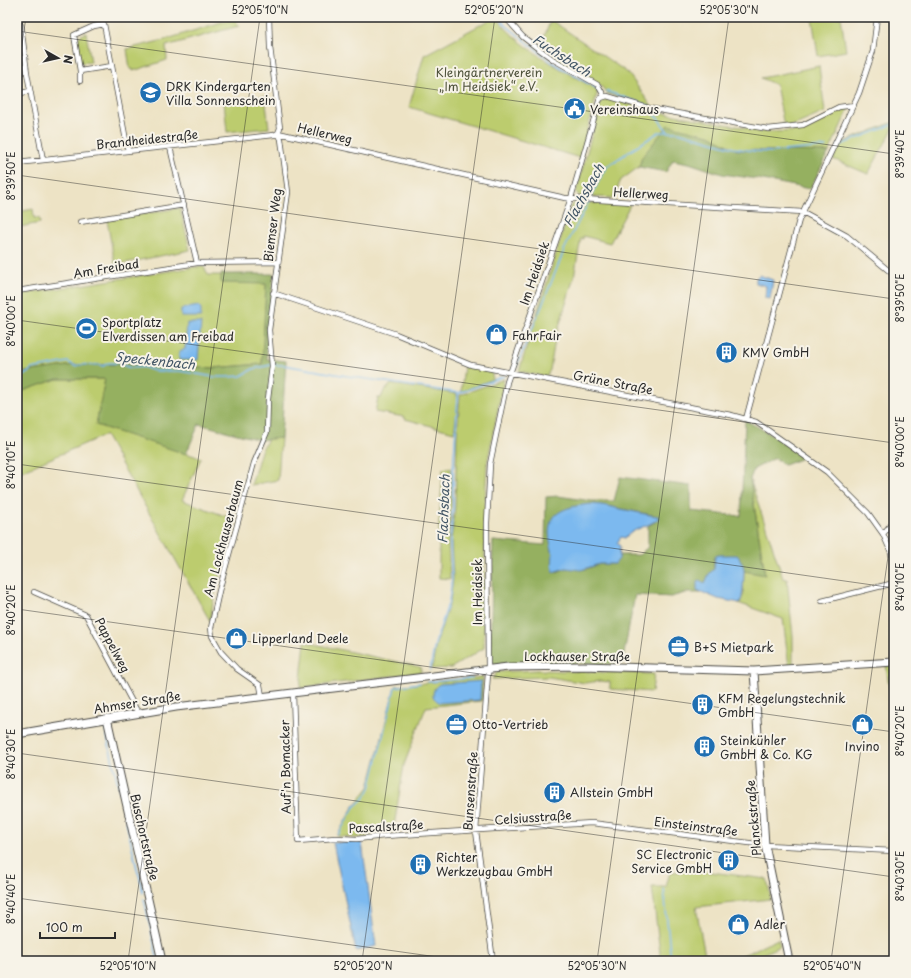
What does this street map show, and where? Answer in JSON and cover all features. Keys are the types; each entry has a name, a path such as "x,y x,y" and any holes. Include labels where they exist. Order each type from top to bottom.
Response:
{"street":[{"name":"Biemser Weg","path":"269,17 270,47 280,128 278,133 281,139 288,185 269,330 272,366"},
{"path":"505,17 518,32 536,47 554,60 598,85 604,96 648,108 768,129 803,125 839,107 854,105"},
{"path":"746,419 799,220 854,105 873,51 876,36 877,17"},
{"path":"80,81 80,71 74,35 94,26 104,24 128,151"},
{"path":"21,25 30,91 43,160"},
{"path":"80,71 112,66"},
{"path":"17,94 30,91"},
{"name":"Im Heidsiek","path":"487,670 487,523 490,464 495,434 510,373 571,198 599,101 604,96"},
{"name":"Brandheidestraße","path":"17,163 170,147 274,135 278,133"},
{"name":"Hellerweg","path":"278,133 571,198 803,212 847,236 894,275"},
{"path":"170,147 197,263"},
{"path":"80,222 184,205"},
{"name":"Am Freibad","path":"17,291 197,263 278,262"},
{"name":"Grüne Straße","path":"273,293 403,337 462,363 746,419 769,431 826,472 860,504 883,534 891,552 894,567"},
{"name":"Am Lockhauserbaum","path":"262,696 260,685 237,669 221,652 212,636 211,628 219,591 254,463 266,437 268,399 272,366"},
{"path":"883,534 894,521"},
{"path":"822,601 894,583"},
{"name":"Pappelweg","path":"34,592 86,616 138,713"},
{"name":"Lockhauser Straße","path":"262,696 487,670 552,665 754,671 894,662"},
{"name":"Bunsenstraße","path":"487,670 476,830 493,961"},
{"name":"Planckstraße","path":"754,671 765,845 789,961"},
{"name":"Auf'n Bomacker","path":"293,693 298,842"},
{"name":"Ahmser Straße","path":"17,734 138,713 262,696"},
{"name":"Buschortstraße","path":"107,718 162,961"},
{"name":"Celsiusstraße","path":"476,830 592,823"},
{"name":"Einsteinstraße","path":"592,823 765,845 894,851"},
{"name":"Pascalstraße","path":"298,842 476,830"}],"green space":[{"name":"Kleingärtnerverein „Im Heidsiek“ e.V.","path":"497,17 505,28 516,38 543,58 598,90 580,158 409,107 424,55"},
{"path":"812,17 841,17 846,51 818,56"},
{"path":"234,18 239,26 166,46 167,60 133,71 133,69 130,69 127,49 164,40"},
{"path":"551,20 628,73 652,107 608,94 599,84 563,63 540,46"},
{"path":"86,32 91,62 80,63 77,38"},
{"path":"819,66 825,112 795,125 784,126 776,85 761,78"},
{"path":"265,96 269,128 227,132 224,101"},
{"path":"611,98 647,110 769,132 798,131 843,109 849,108 829,152 737,150 709,135 642,157 639,167 621,180 613,198 579,196 576,192 601,101"},
{"path":"894,122 894,127 868,174 833,159 841,143"},
{"path":"668,125 709,135 737,150 829,152 810,189 722,174 689,163 673,160 666,172 639,167 642,157"},
{"path":"577,202 630,205 610,243 583,236 583,239 581,238 574,277 555,340 550,370 546,377 519,371 571,206"},
{"path":"180,208 190,250 115,265 107,220"},
{"path":"33,209 34,218 39,218 40,223 20,227 18,212"},
{"path":"195,267 204,267 208,275 267,275 262,364 213,368 152,364 74,365 17,373 17,295"},
{"path":"221,274 274,274 267,330 267,359 286,361 281,438 260,440 199,424 186,454 96,425 105,379 57,379 17,393 18,373 74,365 152,364 213,368 262,364 266,284 221,283"},
{"path":"464,366 491,371 493,379 461,392"},
{"path":"57,379 105,379 96,425 201,458 182,500 236,520 215,591 210,621 105,435 17,473 17,393"},
{"path":"504,379 487,464 485,502 484,648 451,668 432,669 436,644 450,601 453,578 451,542 455,506 460,395"},
{"path":"391,384 457,394 458,405 454,432 405,419 405,417 375,412 378,398 381,398 383,393"},
{"path":"745,420 772,435 799,454 800,459 784,465 775,458 754,469 750,479 765,575 744,571 738,556 714,558 714,569 709,574 705,583 697,590 701,593 685,593 671,597 635,595 622,664 544,663 496,665 490,660 493,541 545,545 546,497 558,496 592,501 614,501 620,477 691,486 691,511 741,516","holes":["591,504 657,516 656,521 648,526 648,547 639,555 620,555 615,564 599,564 586,569 566,568 557,572 552,550 569,508"]},
{"path":"281,438 278,480 251,485 261,451 268,439"},
{"path":"451,467 451,506 448,542 450,579 439,578 439,524 443,469"},
{"path":"750,479 783,578 787,579 793,636 793,666 789,667 783,619 738,603 743,596 744,571 765,574"},
{"path":"305,642 421,667 421,672 300,688"},
{"path":"886,665 894,666 894,698 891,699"},
{"path":"538,670 654,674 652,692 610,689 610,682 600,681 585,683 549,677 492,679 497,672"},
{"path":"483,677 482,701 426,707 404,765 393,832 356,838 337,836 353,807 369,787 395,686"},
{"path":"702,871 767,879 771,899 696,907 706,961 661,961 652,887 666,887 670,872"},
{"path":"778,939 780,946 747,961 730,961"}],"water":[{"path":"759,275 773,280 770,299 765,298 766,286 756,283 756,278"},
{"path":"199,306 201,309 201,317 181,317 181,309"},
{"path":"187,323 201,323 198,360 179,360 179,351 185,349"},
{"path":"591,504 658,516 658,519 632,532 625,538 621,537 617,543 620,546 619,559 615,564 599,564 581,570 566,568 553,572 553,553 549,538 549,528 552,521 556,515 562,511 580,505"},
{"path":"737,555 743,564 744,582 740,603 718,599 697,590 697,582 699,580 705,583 709,574 714,569 715,556"},
{"path":"481,681 480,700 439,703 433,697 434,689 440,684"},
{"path":"357,841 362,843 376,946 356,951 333,843"}],"waterway":[{"name":"Fuchsbach","path":"502,19 503,23 552,62 598,89"},
{"name":"Fuchsbach","path":"606,91 649,106"},
{"name":"Fuchsbach","path":"654,113 668,132"},
{"name":"Flachsbach","path":"838,146 894,124"},
{"name":"Flachsbach","path":"590,198 606,167 659,132 678,132 734,148 754,151 771,152 826,147"},
{"name":"Flachsbach","path":"539,313 565,248 589,201"},
{"name":"Flachsbach","path":"515,369 538,315"},
{"name":"Speckenbach","path":"17,379 29,372 31,369 68,362 75,366 89,364 103,366 108,363 117,363 131,368 143,367 155,371 180,371 214,377 241,376 253,369 271,365"},
{"name":"Speckenbach","path":"273,365 284,365 459,393"},
{"name":"Flachsbach","path":"430,670 435,644 449,601 452,579 450,542 458,396 459,393 504,376"},
{"path":"427,682 472,678"},
{"name":"Flachsbach","path":"338,835 354,807 365,797 370,788 395,687 420,683"},
{"path":"105,727 120,793"},
{"path":"121,798 138,873"},
{"name":"Flachsbach","path":"332,841 336,840"},
{"path":"139,874 143,893"},
{"path":"664,889 671,961"},
{"path":"144,899 158,961"}],"place":[{"name":"DRK Kindergarten Villa Sonnenschein","path":"150,93"},
{"name":"Vereinshaus","path":"574,109"},
{"name":"Sportplatz Elverdissen am Freibad","path":"86,329"},
{"name":"FahrFair","path":"497,335"},
{"name":"KMV GmbH","path":"726,352"},
{"name":"Lipperland Deele","path":"237,638"},
{"name":"B+S Mietpark","path":"679,647"},
{"name":"KFM Regelungstechnik GmbH","path":"702,705"},
{"name":"Otto-Vertrieb","path":"456,724"},
{"name":"Invino","path":"862,725"},
{"name":"Steinkühler GmbH & Co. KG","path":"704,747"},
{"name":"Allstein GmbH","path":"555,792"},
{"name":"SC Electronic Service GmbH","path":"728,861"},
{"name":"Richter Werkzeugbau GmbH","path":"420,864"},
{"name":"Adler","path":"738,924"}]}
